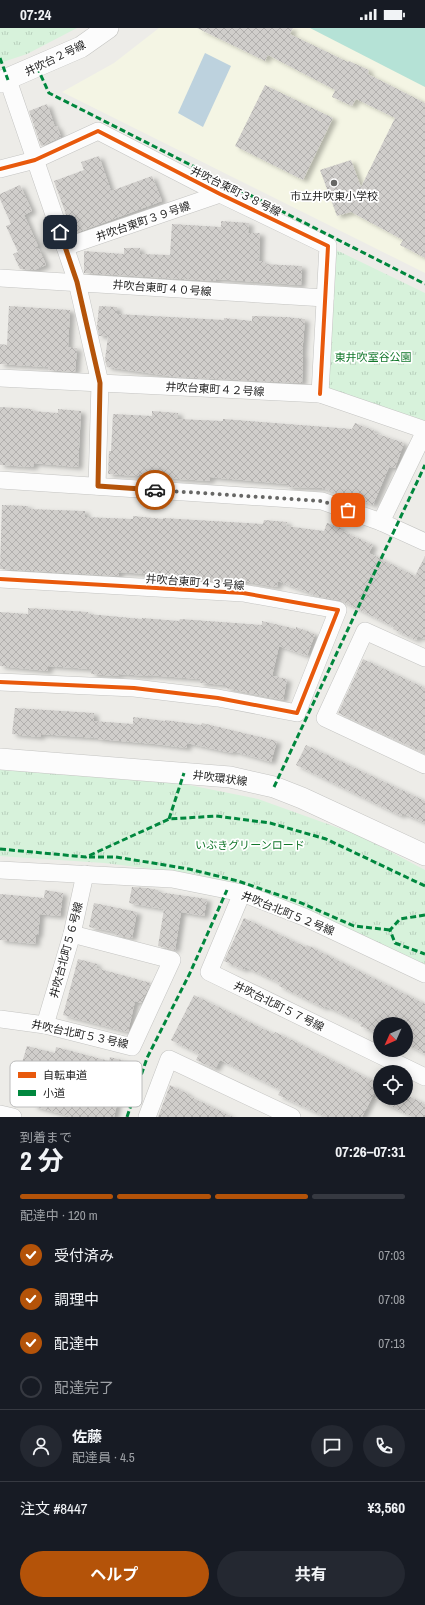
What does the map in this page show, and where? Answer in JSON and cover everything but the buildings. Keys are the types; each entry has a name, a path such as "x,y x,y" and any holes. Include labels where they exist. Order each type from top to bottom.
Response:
{"street":[{"name":"井吹台２号線","path":"4,81 81,47 108,28"},
{"path":"4,81 35,160 77,282 100,383 98,486"},
{"name":"井吹台東町３８号線","path":"0,169 35,160 98,131 220,194 328,246 320,394"},
{"name":"井吹台東町３９号線","path":"65,247 220,194"},
{"name":"井吹台東町４０号線","path":"0,278 325,298"},
{"name":"井吹台東町４２号線","path":"0,378 320,394 425,430 381,522"},
{"path":"0,480 322,501 381,522 425,542"},
{"name":"井吹台東町４３号線","path":"0,579 242,593 338,610 297,713 218,698 134,688 0,682"},
{"path":"425,658 365,631 325,718 425,764"},
{"name":"井吹環状線","path":"0,759 230,777 274,787 302,798 425,855"},
{"name":"井吹台北町５２号線","path":"0,870 172,878 242,893 304,917 425,974"},
{"name":"井吹台北町５６号線","path":"45,1025 72,934 85,874"},
{"name":"井吹台北町５７号線","path":"242,893 209,972 425,1077"},
{"name":"井吹台北町５３号線","path":"0,1019 45,1025 132,1047 172,960 72,934"},
{"path":"147,1117 169,1060 292,1117"},
{"path":"0,1114 13,1117"}],"shaded area":[{"name":"市立井吹東小学校","path":"159,28 425,28 425,273 62,92 114,63"}],"green space":[{"path":"0,28 77,28 27,54 0,63"},
{"path":"310,28 425,28 425,87"},
{"name":"東井吹室谷公園","path":"328,246 425,293 425,430 320,394"},
{"name":"いぶきグリーンロード","path":"0,767 71,771 189,785 258,799 361,836 425,870 425,964 314,915 196,874 104,863 0,856"}],"water":[{"path":"205,53 231,66 203,127 178,113"}],"marked path":[{"path":"0,58 8,80"},
{"path":"37,67 49,93 425,284"},
{"path":"274,787 425,465"},
{"path":"169,819 184,773"},
{"path":"0,849 86,857 169,819 216,816 270,823 326,839 425,886"},
{"path":"89,857 116,857 189,869 238,881 299,902 354,926 390,930"},
{"path":"142,1073 147,1058 190,973 227,890"},
{"path":"425,915 400,919 390,930 395,943 425,954"},
{"path":"127,1117 130,1107"}],"cycle path":[{"path":"0,169 35,160 98,131 220,194 328,246 320,394"},
{"path":"0,579 243,593 338,610 297,713 218,698 134,688 0,682"}],"way so far":[{"path":"155,490 322,501 348,510"}],"place":[{"name":"市立井吹東小学校","path":"334,183"}],"route":[{"path":"60,232 77,282 100,383 98,486 155,490"}]}
